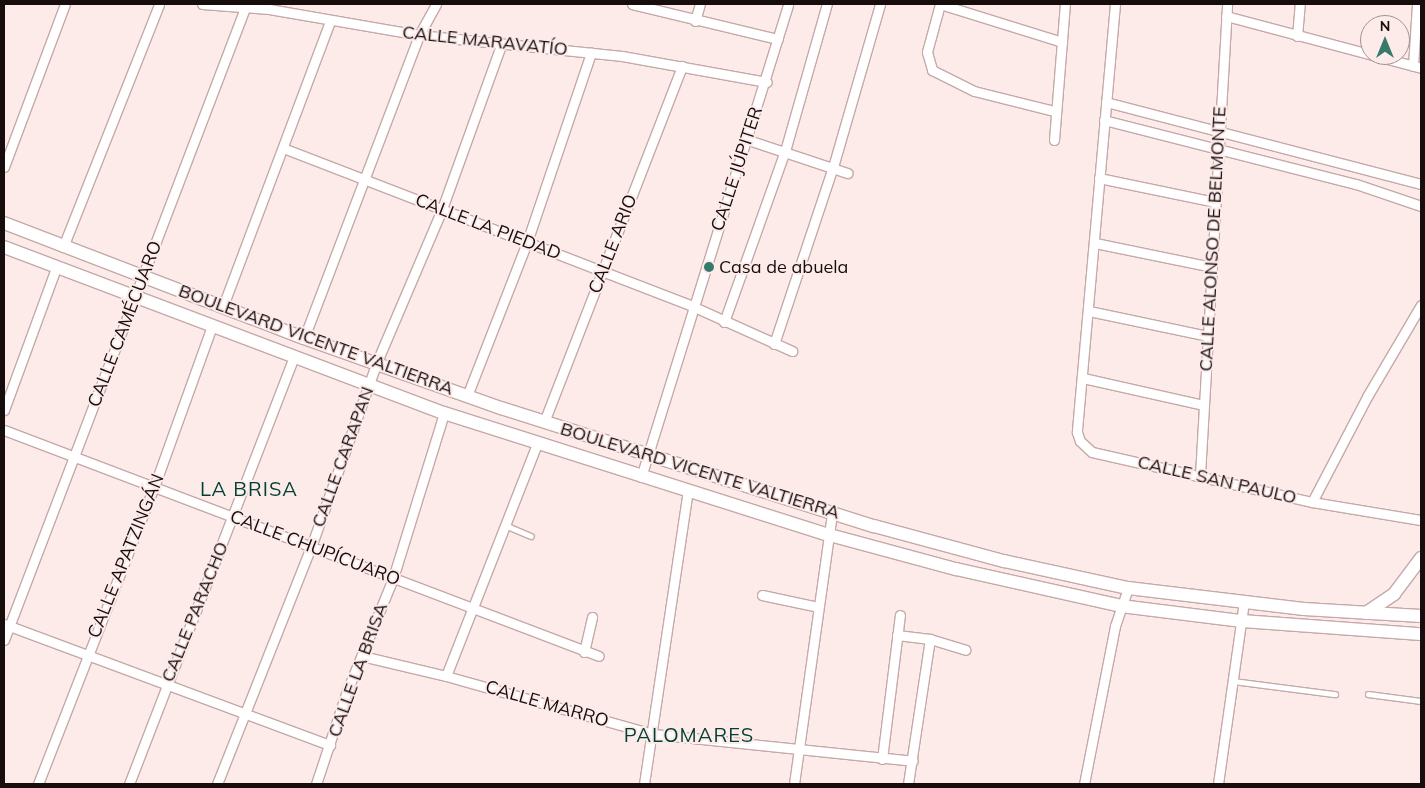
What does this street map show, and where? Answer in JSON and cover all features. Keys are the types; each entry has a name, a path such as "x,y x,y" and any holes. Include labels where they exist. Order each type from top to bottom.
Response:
{"main road":[{"name":"BOULEVARD VICENTE VALTIERRA","path":"4,223 304,338 467,396 832,512 1004,561 1128,588 1244,602 1421,616"},
{"name":"BOULEVARD VICENTE VALTIERRA","path":"4,248 444,413 641,477 826,534 956,569 1121,606 1242,621 1421,634"},
{"path":"1366,613 1394,594 1421,558"}],"street":[{"path":"4,167 65,4"},
{"path":"64,246 159,4"},
{"name":"CALLE MARAVATÍO","path":"202,4 245,8 270,7 330,21 418,35 591,53 682,66 767,82"},
{"path":"304,338 418,35 436,4"},
{"path":"632,4 695,21 778,39"},
{"path":"695,21 700,4"},
{"name":"CALLE JÚPITER","path":"641,477 692,306 746,139 767,82 788,4"},
{"path":"724,322 785,151 828,4"},
{"path":"774,344 833,167 880,4"},
{"path":"1054,111 984,94 947,80 932,70 927,59 940,4 1062,42"},
{"path":"1054,140 1054,111 1065,4"},
{"path":"1115,4 1083,378 1204,405"},
{"name":"CALLE ALONSO DE BELMONTE","path":"1200,475 1227,4"},
{"path":"1297,36 1300,4"},
{"path":"1226,16 1417,67 1417,4"},
{"name":"CALLE CAMÉCUARO","path":"4,640 6,625 75,457 245,8"},
{"path":"223,306 253,220 283,148 330,21"},
{"name":"CALLE CARAPAN","path":"217,784 311,547 376,364 442,209 501,45"},
{"path":"467,396 527,242 591,53"},
{"name":"CALLE ARIO","path":"544,422 682,66"},
{"path":"1106,102 1220,130 1421,184"},
{"path":"1104,120 1356,184 1421,206"},
{"path":"746,139 847,173"},
{"name":"CALLE LA PIEDAD","path":"283,148 363,177 692,306 792,351"},
{"path":"1100,178 1215,202"},
{"path":"1095,243 1212,267"},
{"path":"4,410 56,268"},
{"path":"1312,502 1368,395 1421,305"},
{"path":"1090,311 1208,336"},
{"name":"CALLE APATZINGÁN","path":"38,784 87,654 154,487 212,326"},
{"name":"CALLE PARACHO","path":"129,784 165,686 234,517 294,356"},
{"name":"CALLE SAN PAULO","path":"1083,378 1077,432 1083,447 1312,502 1421,520"},
{"name":"CALLE LA BRISA","path":"316,784 392,578 444,413"},
{"name":"CALLE CHUPÍCUARO","path":"4,430 472,607 584,652 599,656"},
{"path":"446,676 503,525 537,444"},
{"path":"644,784 688,491"},
{"path":"794,784 826,534 832,512"},
{"path":"1084,784 1121,606 1128,588"},
{"path":"762,595 818,606"},
{"path":"1218,784 1244,602"},
{"path":"882,759 900,615"},
{"path":"584,652 592,617"},
{"path":"6,625 87,654 243,715 330,745"},
{"path":"897,635 930,640 965,650"},
{"path":"908,784 913,762 930,640"},
{"name":"CALLE MARRO","path":"362,656 446,676 653,734 913,762"}],"lane":[{"path":"503,525 530,536"},
{"path":"1233,681 1335,694"},
{"path":"1368,694 1421,701"}],"place":[{"name":"Casa de abuela","path":"709,267"}],"district":[{"name":"LA BRISA","path":"249,488"},
{"name":"PALOMARES","path":"689,734"}]}
